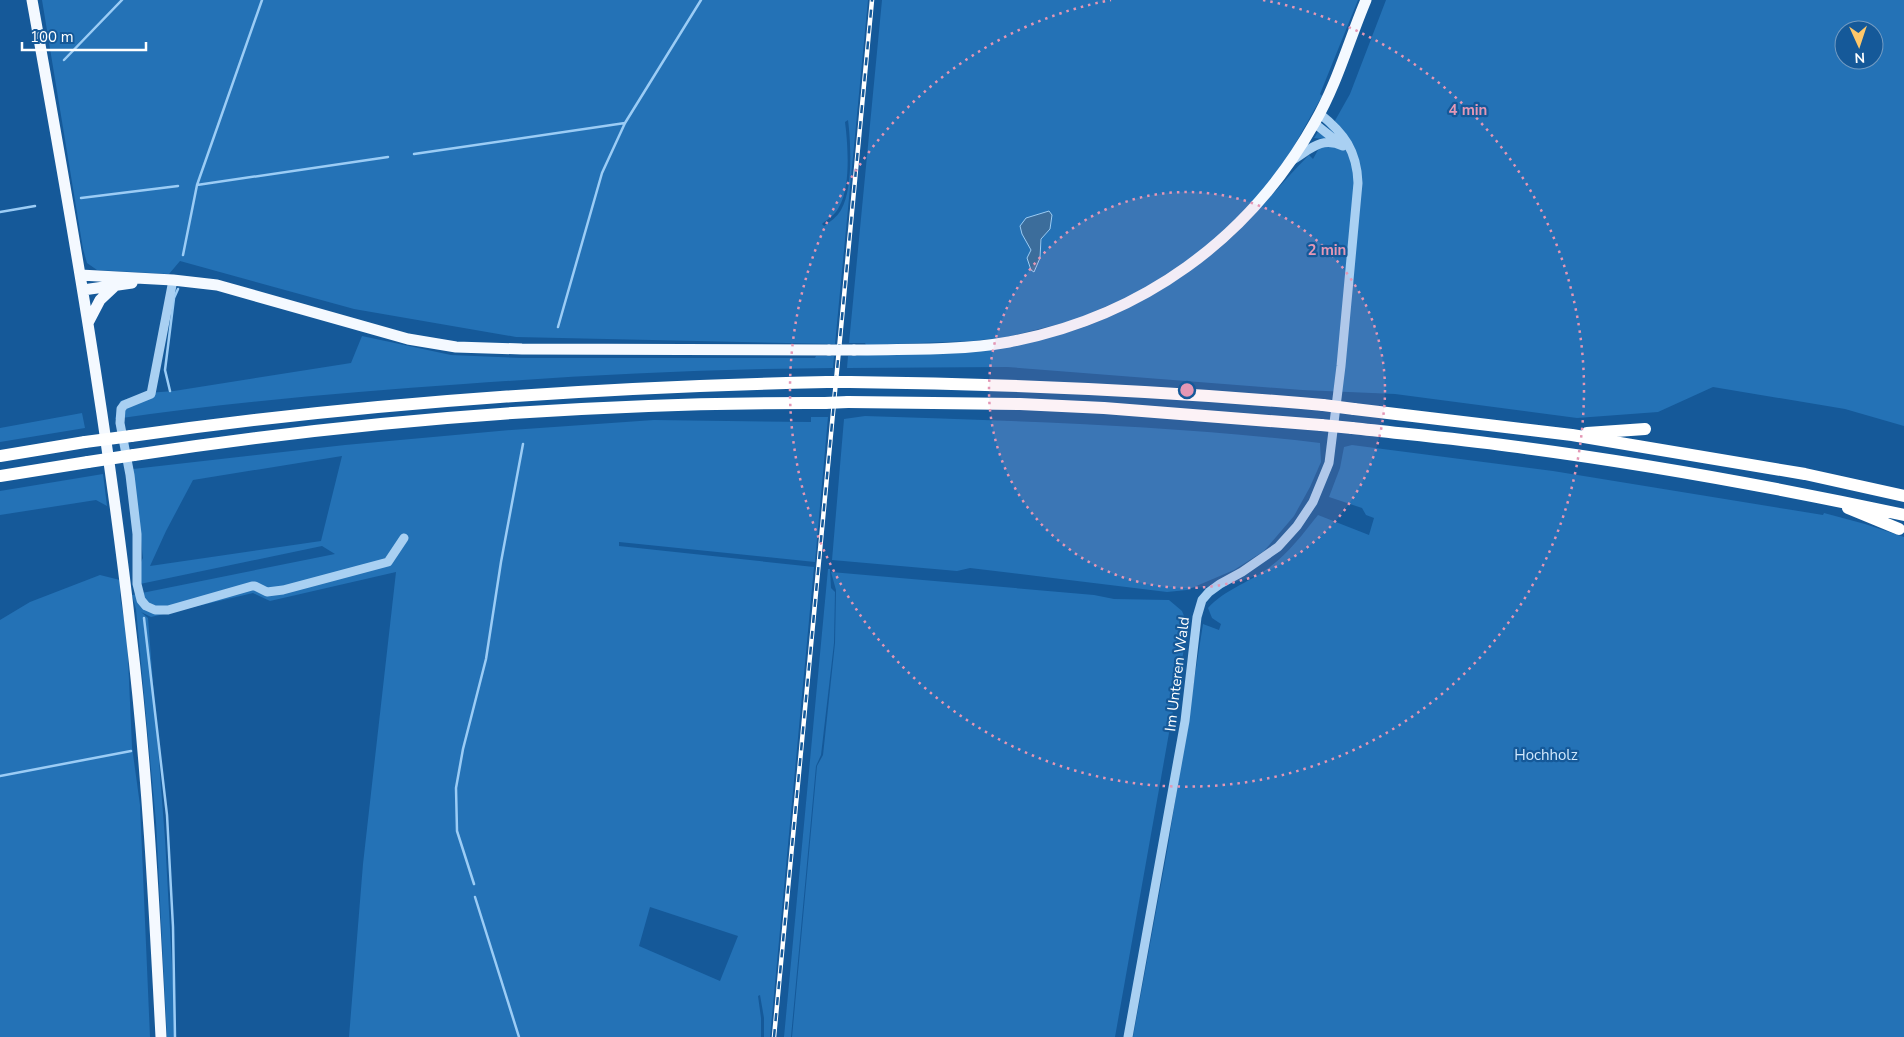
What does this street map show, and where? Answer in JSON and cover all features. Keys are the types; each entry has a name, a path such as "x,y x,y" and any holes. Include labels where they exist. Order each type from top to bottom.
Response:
{"highway":[{"path":"0,456 208,425 424,402 618,389 850,382 1105,390 1323,405 1572,435 1805,474 1904,496"},
{"path":"0,476 254,438 461,417 696,404 848,402 1020,404 1104,408 1321,425 1509,446 1765,486 1904,515"},
{"path":"1572,435 1613,430 1645,429"},
{"path":"1822,498 1899,529"}],"main road":[{"path":"32,0 83,290 116,504 133,646 150,834 161,1037"},
{"path":"80,275 173,280 216,285 408,339 456,346 522,349 854,350 937,349 1008,342 1076,325 1109,312 1170,279 1208,252 1241,221 1291,162 1317,119 1366,0"},
{"path":"83,290 154,279"},
{"path":"88,324 100,300 116,285"}],"street":[{"name":"Im Unteren Wald","path":"1317,119 1353,158"},
{"name":"Im Unteren Wald","path":"1128,1037 1185,721 1197,617 1202,600 1220,584 1242,572 1278,547 1297,526 1313,502 1329,463 1340,375 1358,168 1348,142 1336,127 1317,119"},
{"path":"1291,162 1312,147 1321,144 1332,141 1343,146"},
{"path":"173,280 151,394 124,405 121,409 120,422 130,475 137,534 137,584 141,600 146,606 155,610 168,610 252,586 267,592 283,590 388,562 404,538"}],"green space":[{"path":"42,0 868,0 835,344 516,337 354,309 180,261 169,274 97,270 87,263 83,249","holes":["848,120 850,166 848,191 838,215 824,226 822,224 836,212 843,199 848,165 845,122"]},
{"path":"882,0 1358,0 1320,94 1322,96 1289,155 1265,190 1206,248 1139,292 1075,320 1007,337 972,341 866,345 865,343 849,343","holes":["1049,211 1051,223 1042,236 1040,258 1036,264 1027,258 1031,250 1028,244 1026,218"]},
{"path":"1386,0 1904,0 1904,426 1845,409 1713,387 1658,412 1577,418 1395,394 1302,390 1007,367 847,368 848,356 1018,341 1064,334 1132,306 1175,281 1224,244 1250,219 1309,155 1313,159 1324,139 1314,138 1318,132 1326,137 1330,130 1324,123 1332,126 1350,94"},
{"path":"362,336 451,355 521,358 815,358 816,356 834,356 833,368 649,373 420,387 246,403 115,419 120,401 147,393 174,391 351,363"},
{"path":"82,413 85,428 0,442 0,428"},
{"path":"865,416 1150,428 1263,437 1320,443 1321,462 1294,516 1264,551 1234,570 1187,590 1167,592 970,568 957,571 832,560 844,419"},
{"path":"811,417 828,417 815,562 619,542 619,546 814,567 770,1037 764,1037 764,1018 760,995 758,996 761,1037 349,1037 363,864 396,572 270,601 253,593 151,617 141,612 148,618 165,839 176,1037 167,1037 156,822 136,609 132,595 335,554 322,546 140,584 139,566 143,558 133,469 345,445 511,430 654,420 811,422","holes":["342,456 321,541 150,566 193,480","650,907 738,936 720,981 639,946"]},
{"name":"Hochholz","path":"1352,445 1553,471 1823,515 1824,513 1904,537 1904,1037 1133,1037 1168,846 1203,624 1219,630 1221,624 1212,618 1208,608 1221,596 1260,574 1275,563 1318,515 1369,535 1374,518 1366,515 1362,508 1329,497 1340,468 1344,447"},
{"path":"103,474 107,506 96,500 0,515 0,491"},
{"path":"828,569 830,569 831,588 835,592 834,643 821,755 816,766 791,1037 784,1037"},
{"path":"831,572 1094,595 1114,599 1169,600 1182,611 1188,626 1115,1037 792,1037 817,766 823,755 835,643 836,590"},
{"path":"100,575 120,580 120,597 127,636 132,747 140,805 150,1037 0,1037 0,620 30,602"}],"shaded area":[{"path":"1049,211 1052,215 1050,229 1041,239 1040,258 1034,272 1031,270 1027,258 1031,250 1022,234 1020,226 1026,218"}],"waterway":[{"path":"64,60 122,0"},
{"path":"183,255 197,185 262,0"},
{"path":"558,327 602,173 625,123 701,0"},
{"path":"414,154 625,123"},
{"path":"197,185 388,157"},
{"path":"81,198 178,186"},
{"path":"0,212 35,206"},
{"path":"170,391 165,370 174,298 178,289"},
{"path":"474,884 457,831 456,788 463,749 486,659 501,562 523,444"},
{"path":"144,618 167,815 173,927 175,1037"},
{"path":"0,776 131,751"},
{"path":"475,897 519,1037"}],"railway":[{"path":"774,1037 872,0"}]}
